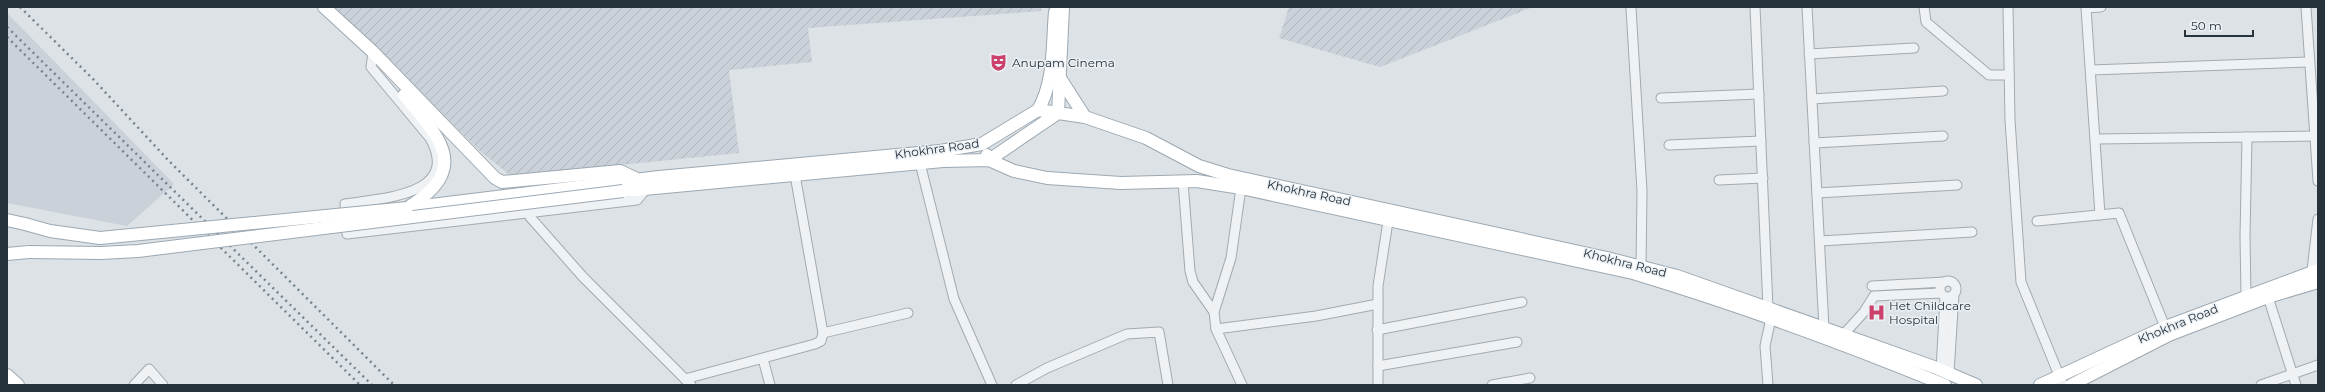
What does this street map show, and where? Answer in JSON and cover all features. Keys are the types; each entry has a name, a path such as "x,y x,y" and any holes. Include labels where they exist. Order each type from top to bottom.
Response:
{"main road":[{"path":"324,7 373,52 495,178 502,182 620,171 647,184"},
{"path":"1038,110 1045,98 1050,78 1055,7"},
{"path":"982,144 989,160 1058,113 1063,7"},
{"path":"373,52 386,73 424,118 439,139 444,151 444,170 440,181 424,198 408,208"},
{"path":"1060,78 1086,117"},
{"name":"Khokhra Road","path":"622,187 940,151 982,144 1038,110 1086,117 1146,138 1199,166 1228,175 1388,216 1633,273 1844,334 1945,371 1976,385"},
{"name":"Khokhra Road","path":"647,184 795,174 920,163 989,160 1014,171 1047,178 1121,183 1198,181 1388,216 1641,267 1677,276 1945,385"},
{"path":"1198,181 1199,166"},
{"path":"7,220 50,231 100,238 622,187"},
{"path":"7,254 29,252 101,253 138,251 622,187"},
{"name":"Khokhra Road","path":"2040,385 2061,381 2165,327 2315,270"},
{"name":"Khokhra Road","path":"2071,385 2169,335 2268,297 2316,282"},
{"path":"7,375 18,385"}],"street":[{"path":"1756,7 1770,313 1765,346 1768,385"},
{"path":"1816,7 1807,7 1824,328"},
{"path":"1924,7 1926,22 1988,75 2009,75"},
{"path":"2008,7 2010,120 2021,282 2061,381"},
{"path":"2100,215 2097,139 2086,8 2101,7"},
{"path":"2306,7 2308,62 2316,136 2318,181"},
{"path":"1631,8 1642,191 1641,267"},
{"path":"1810,54 1914,48"},
{"path":"373,52 371,67 430,138 436,149 437,161 434,174 428,183 416,191 345,204 347,234 637,200 647,184"},
{"path":"2091,70 2308,62"},
{"path":"1812,99 1943,91"},
{"path":"1661,98 1759,94"},
{"path":"1814,143 1943,136"},
{"path":"2097,139 2316,136"},
{"path":"2246,296 2245,236 2247,137"},
{"path":"1669,145 1761,141"},
{"path":"920,163 954,299 992,385"},
{"path":"530,217 583,277 688,382 705,374 763,359 821,341 824,333 795,174"},
{"path":"1719,180 1763,178"},
{"path":"1183,182 1190,272 1193,282 1214,312"},
{"path":"1817,193 1957,185"},
{"path":"1241,188 1231,258 1214,312 1216,329 1242,385"},
{"path":"2037,221 2119,213 2165,327"},
{"path":"1378,385 1378,286 1388,216"},
{"path":"2316,282 2315,270 2318,218"},
{"path":"1820,241 1972,232"},
{"path":"1945,282 1941,286 1947,295 1945,371"},
{"path":"1844,334 1864,312 1874,296 1947,295 1956,289 1953,284 1945,282 1872,286"},
{"path":"2268,297 2296,385"},
{"path":"1377,330 1522,302"},
{"path":"1216,329 1316,316 1378,304"},
{"path":"824,333 908,313"},
{"path":"1016,385 1047,368 1127,334 1159,332 1168,385"},
{"path":"1378,366 1518,342"},
{"path":"763,359 770,385"},
{"path":"2261,385 2318,365"},
{"path":"134,385 149,369 163,385"},
{"path":"1492,385 1530,378"}],"shaded area":[{"path":"334,7 1041,7 1041,11 808,28 812,62 729,70 739,153 511,176 480,151"},
{"path":"1289,7 1533,7 1380,67 1279,38"},
{"path":"7,13 174,184 127,226 7,203"}],"railway":[{"path":"20,7 93,79 169,161 394,385"},
{"path":"7,27 372,385"},
{"path":"7,37 360,385"}],"place":[{"name":"Anupam Cinema","path":"999,63"},
{"name":"Het Childcare Hospital","path":"1876,313"}]}
